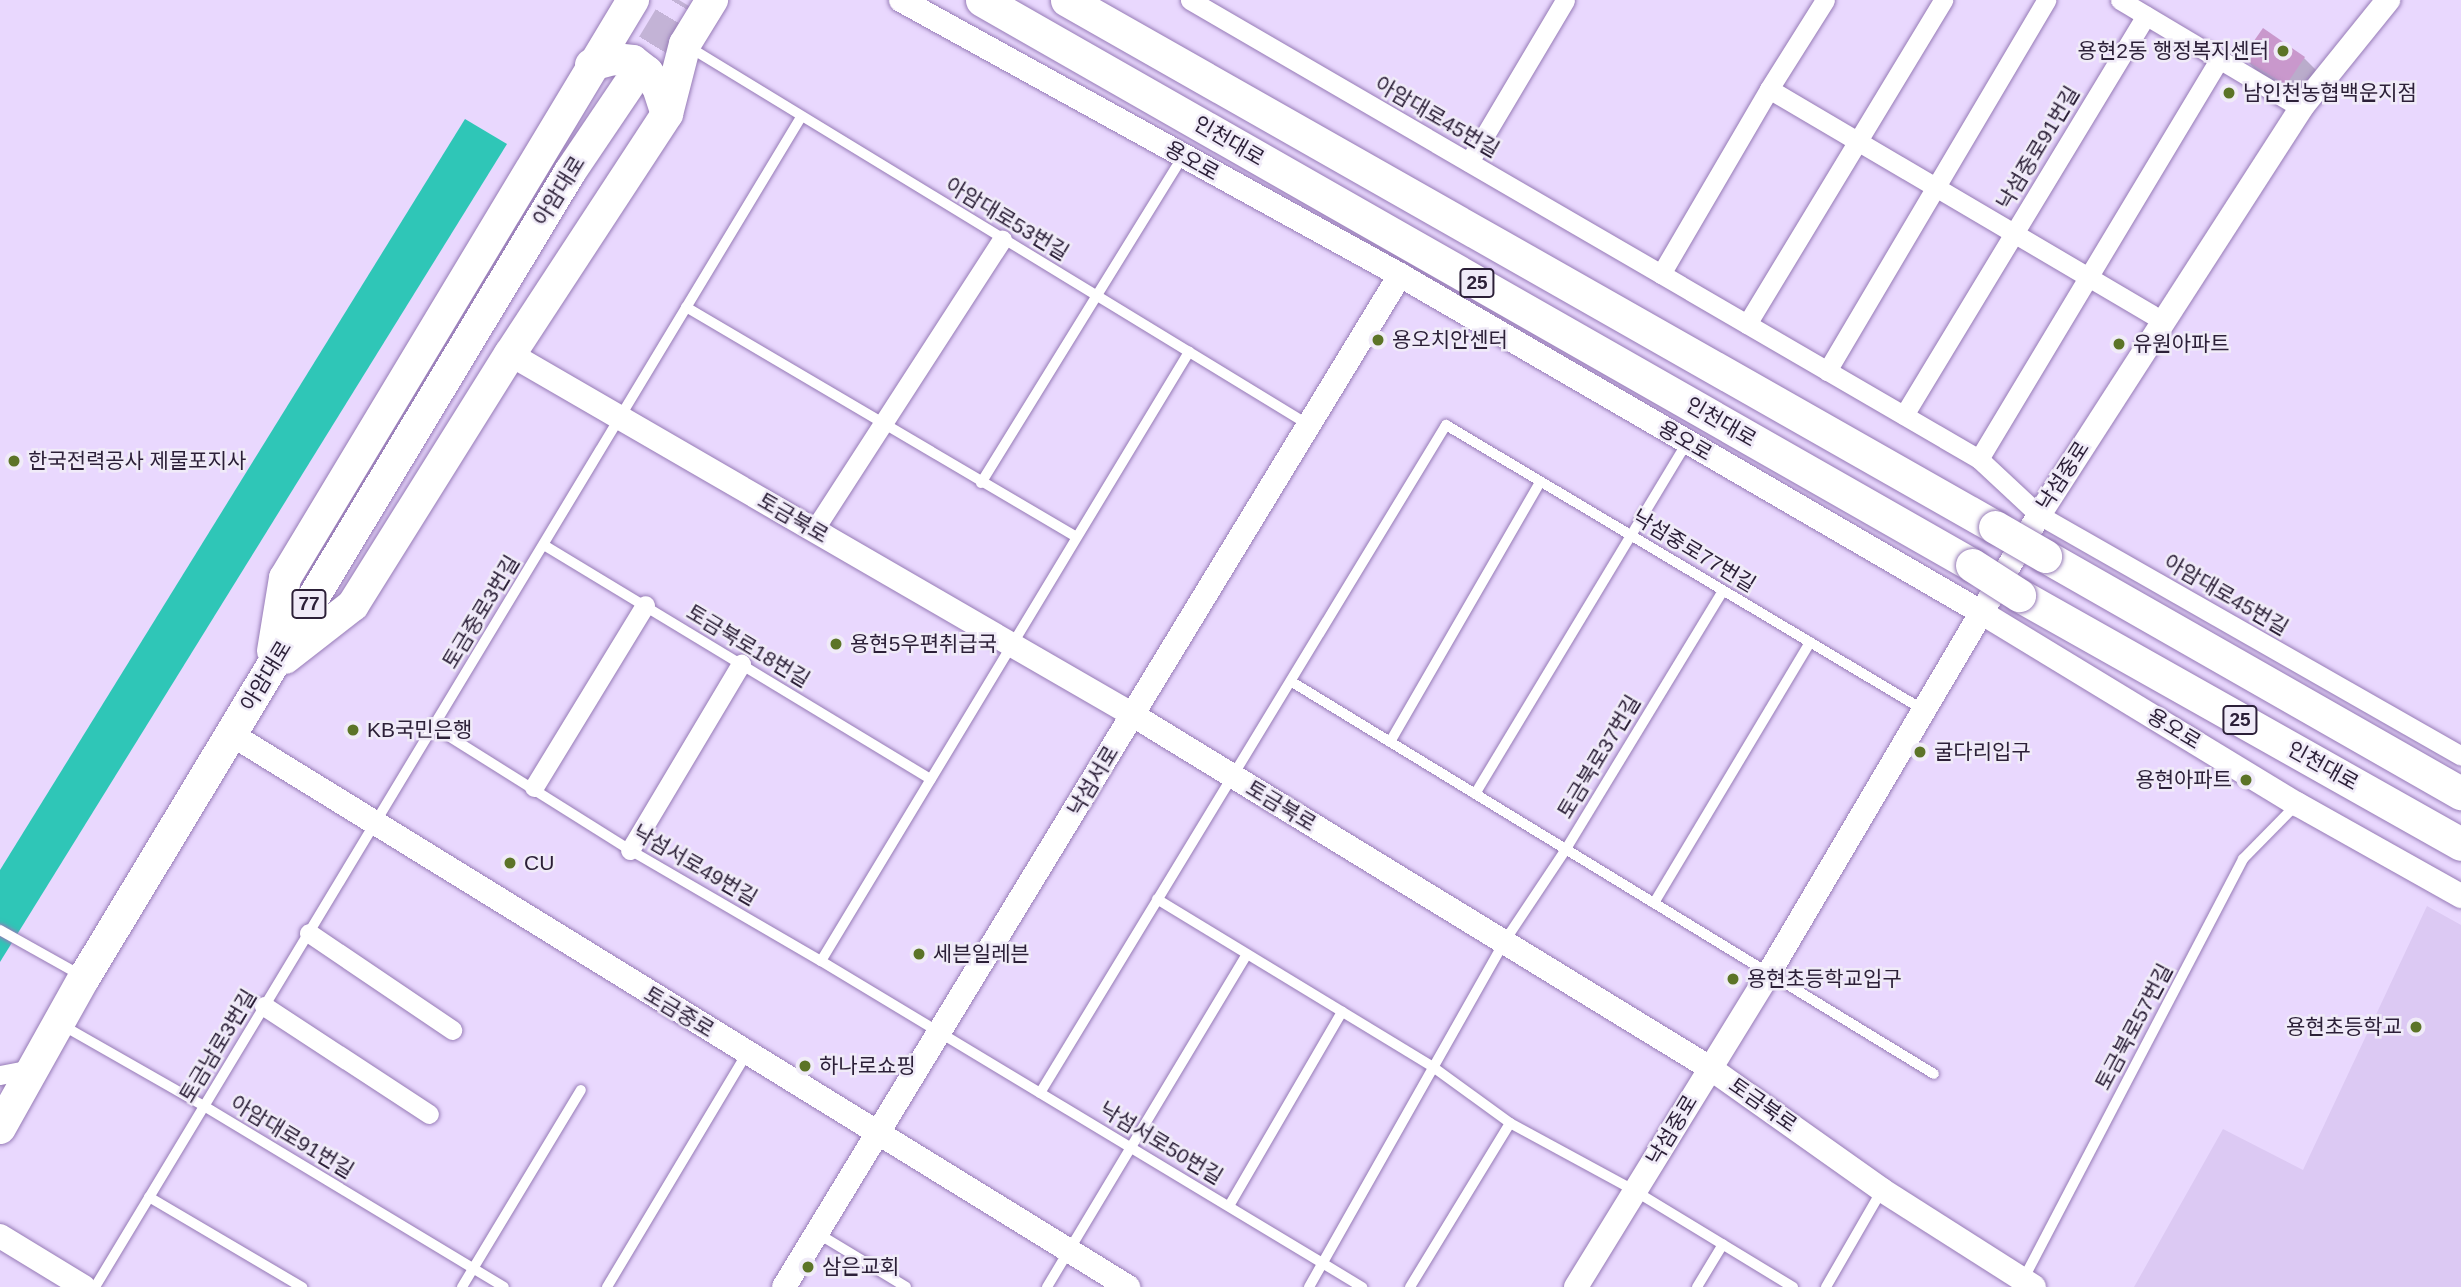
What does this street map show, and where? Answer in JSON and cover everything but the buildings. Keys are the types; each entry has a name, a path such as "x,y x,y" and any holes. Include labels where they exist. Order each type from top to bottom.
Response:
{"highway":[{"name":"인천대로","path":"982,0 1972,565 2019,595 2461,844"},
{"name":"인천대로","path":"1067,0 2461,793"}],"main road":[{"path":"270,670 285,578 591,65 633,0"},
{"path":"270,670 353,605 510,354 667,114 685,44 712,0"},
{"path":"591,65 614,59 633,61 648,72 659,88 667,114"},
{"name":"아암대로","path":"0,1128 58,1023 231,734 570,172 628,86"}],"street":[{"name":"용오로","path":"901,0 1400,275 1979,611 2297,804 2461,896"},
{"name":"아암대로45번길","path":"1190,0 1979,459 2039,515 2461,756"},
{"path":"1469,162 1565,0"},
{"path":"1661,274 1769,89 1825,0"},
{"path":"1746,324 1943,0"},
{"path":"1827,370 2046,0"},
{"path":"2120,0 2301,108"},
{"name":"낙섬중로","path":"1576,1287 1769,973 1979,611 2039,515 2301,108 2388,0"},
{"name":"낙섬중로91번길","path":"2012,233 2146,16"},
{"path":"1979,459 2219,59"},
{"name":"낙섬중로91번길","path":"1769,89 2164,322"},
{"path":"1904,415 2012,233"},
{"path":"814,530 1002,239"},
{"name":"낙섬서로","path":"784,1287 1400,275"},
{"name":"토금북로","path":"510,354 1133,715 1710,1068 1882,1190 2028,1284"},
{"path":"534,787 645,606"},
{"path":"630,850 741,664"},
{"name":"토금중로","path":"231,734 373,825 1128,1287"},
{"path":"309,933 452,1030"},
{"path":"264,1006 429,1114"},
{"path":"0,1075 32,1069"},
{"path":"0,1236 84,1287"}],"lane":[{"name":"아암대로53번길","path":"685,44 1310,425"},
{"name":"토금중로3번길","path":"373,825 801,117"},
{"path":"981,483 1183,156"},
{"path":"685,307 1076,537"},
{"path":"821,961 1189,352"},
{"name":"낙섬중로77번길","path":"1292,682 1446,425 1922,709"},
{"path":"1475,794 1687,442"},
{"path":"1390,742 1541,482"},
{"name":"토금북로18번길","path":"544,545 931,779"},
{"name":"토금북로37번길","path":"1309,1287 1504,942 1566,849 1723,591"},
{"path":"1654,903 1810,642"},
{"path":"1040,1093 1292,682 1934,1074"},
{"name":"낙섬서로49번길","path":"434,727 534,787 630,850 939,1032"},
{"name":"토금북로57번길","path":"2028,1284 2244,859 2297,804"},
{"name":"토금남로3번길","path":"95,1287 373,825"},
{"path":"1157,899 1433,1067 1510,1124 1635,1191 1793,1287"},
{"path":"0,930 85,978"},
{"path":"1047,1287 1247,954"},
{"path":"1229,1206 1342,1012"},
{"name":"아암대로91번길","path":"58,1023 204,1106 504,1287"},
{"name":"낙섬서로50번길","path":"939,1032 1362,1287"},
{"path":"607,1287 747,1054"},
{"path":"462,1287 581,1090"},
{"path":"1410,1287 1510,1124"},
{"path":"1826,1287 1882,1190"},
{"path":"149,1197 302,1287"},
{"path":"817,1233 906,1287"},
{"path":"1697,1287 1723,1244"}],"shaded area":[{"path":"465,119 507,144 0,962 0,870"},
{"name":"용현초등학교","path":"2427,906 2461,925 2461,1287 2134,1287 2223,1129 2303,1170"}],"tunnel":[{"path":"628,86 680,0"}],"place":[{"name":"용현2동 행정복지센터","path":"2283,51"},
{"name":"남인천농협백운지점","path":"2229,93"},
{"name":"용오치안센터","path":"1378,340"},
{"name":"유원아파트","path":"2119,344"},
{"name":"한국전력공사 제물포지사","path":"14,461"},
{"name":"용현5우편취급국","path":"836,644"},
{"name":"KB국민은행","path":"353,730"},
{"name":"굴다리입구","path":"1920,752"},
{"name":"용현아파트","path":"2246,780"},
{"name":"CU","path":"510,863"},
{"name":"세븐일레븐","path":"919,954"},
{"name":"용현초등학교입구","path":"1733,979"},
{"name":"용현초등학교","path":"2416,1027"},
{"name":"하나로쇼핑","path":"805,1066"},
{"name":"삼은교회","path":"808,1267"}]}
